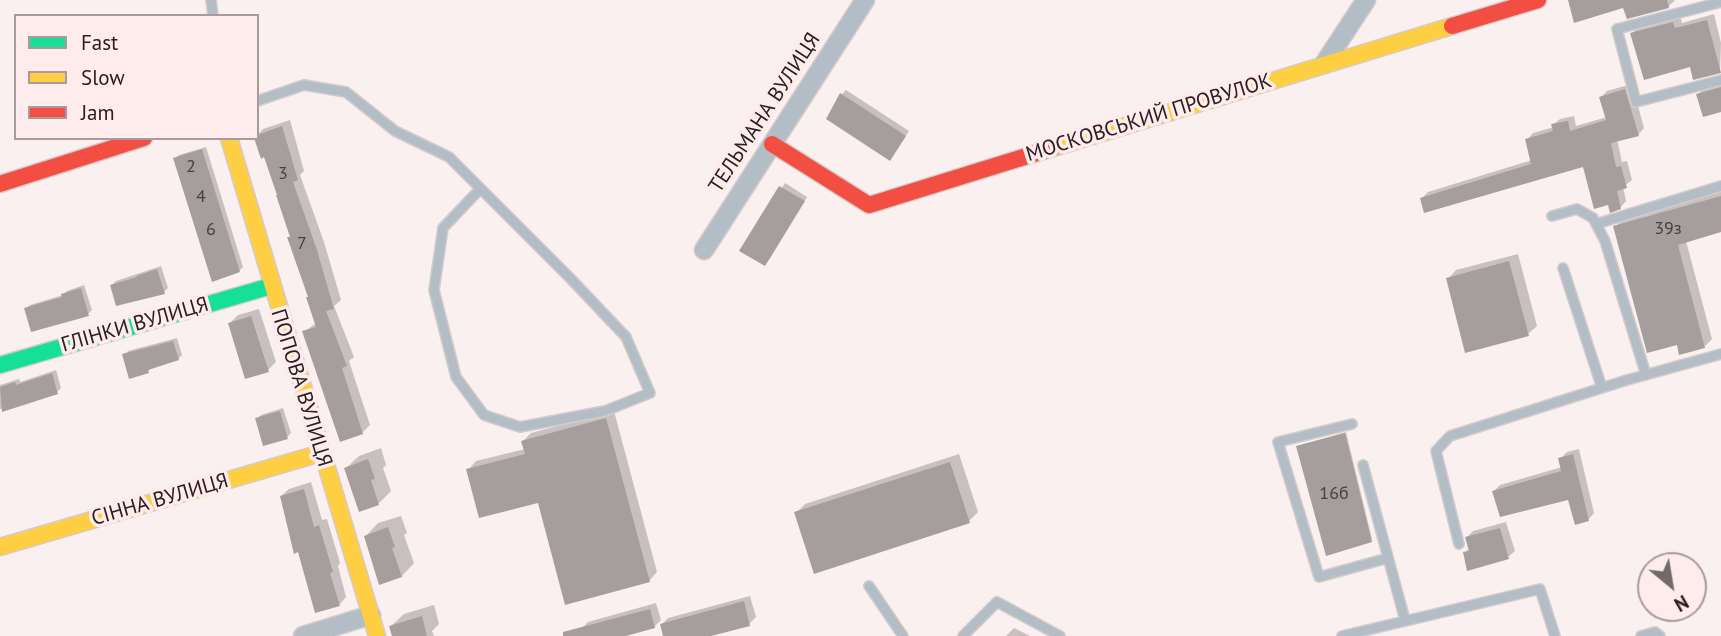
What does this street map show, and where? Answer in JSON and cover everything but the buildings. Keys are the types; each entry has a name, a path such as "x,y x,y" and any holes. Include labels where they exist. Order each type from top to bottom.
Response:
{"street":[{"name":"ТЕЛЬМАНА ВУЛИЦЯ","path":"704,250 865,0"},
{"path":"1324,64 1366,0"},
{"name":"МОСКОВСЬКИЙ ПРОВУЛОК","path":"772,144 869,205 1538,0"},
{"path":"0,184 138,140"},
{"name":"ПОПОВА ВУЛИЦЯ","path":"230,140 377,636"},
{"name":"ГЛІНКИ ВУЛИЦЯ","path":"0,365 271,286"},
{"name":"СІННА ВУЛИЦЯ","path":"0,547 321,453"},
{"path":"303,636 371,615"}],"lane":[{"path":"1721,2 1617,29 1636,102 1721,80"},
{"path":"259,101 304,85 346,92 395,131 449,157 625,337 650,393 605,411 520,427 484,415 456,377 434,290 443,228 480,189"},
{"path":"1596,224 1721,186"},
{"path":"1552,216 1577,209 1593,218 1605,241 1646,375"},
{"path":"1563,268 1602,388"},
{"path":"1459,544 1436,451 1450,436 1721,354"},
{"path":"1352,424 1278,442 1319,577 1388,558"},
{"path":"1363,465 1405,620"},
{"path":"869,586 903,636"},
{"path":"1342,636 1541,589 1555,636"},
{"path":"964,636 997,601 1060,636"},
{"path":"1642,636 1655,632 1660,636"}],"traffic: fast":[{"path":"0,365 271,286"}],"traffic: slow":[{"path":"1053,148 1452,26"},
{"path":"230,140 377,636"},
{"path":"0,547 321,453"}],"traffic: jam":[{"path":"1452,26 1538,0"},
{"path":"0,184 138,140"},
{"path":"772,144 869,205 1053,148"}]}
